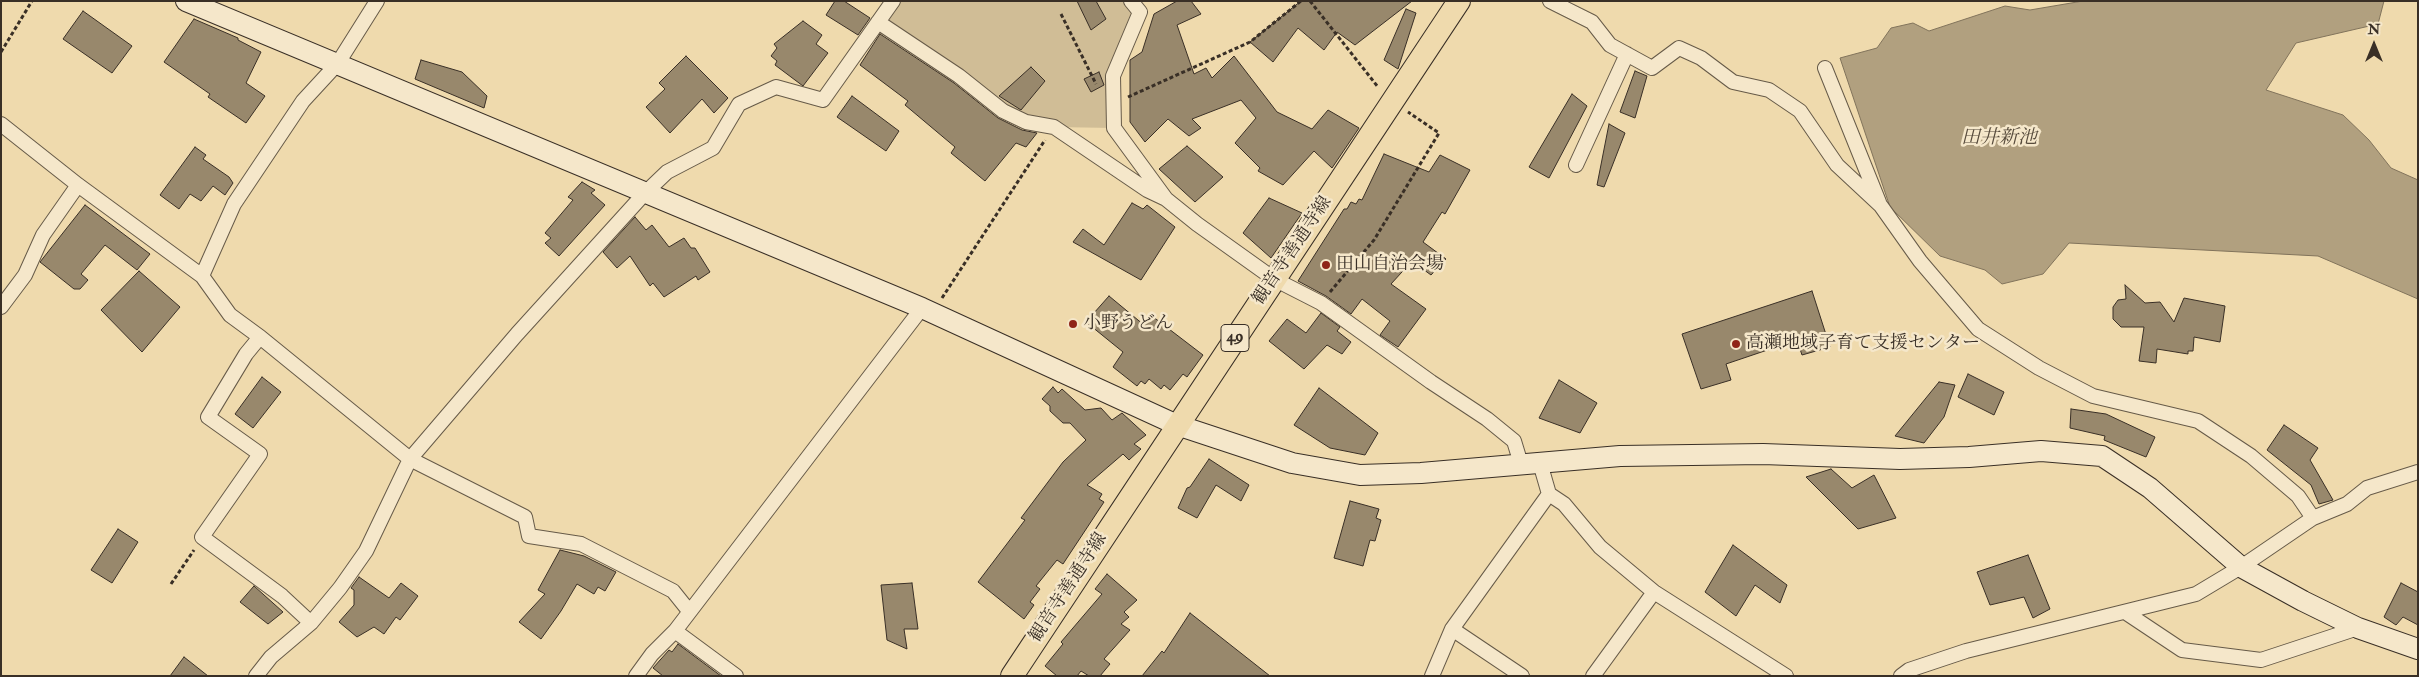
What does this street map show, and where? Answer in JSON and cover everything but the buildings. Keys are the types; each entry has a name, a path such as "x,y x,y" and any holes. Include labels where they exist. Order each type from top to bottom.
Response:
{"main road":[{"name":"観音寺善通寺線","path":"1012,676 1459,1"}],"street":[{"path":"186,1 927,311 1177,425 1292,462 1360,474 1421,473 1620,456 1725,454 1900,459 1969,457 2041,451 2102,456 2150,488 2241,567 2358,628 2418,649"},
{"path":"202,276 234,204 303,101 338,63 377,1"},
{"path":"256,676 271,657 311,624 340,588 366,551 410,458 517,334 644,194 667,172 713,148 739,104 776,87 823,100 893,1"},
{"path":"1131,1 1140,12 1113,76 1114,128 1166,199"},
{"path":"1550,1 1592,22 1610,45 1652,68 1679,48 1701,58 1732,82 1769,90 1800,111 1837,165 1881,206 1920,261 1978,329 2038,368 2093,396 2198,421 2251,456 2298,496 2313,518"},
{"path":"878,22 959,76 1003,111 1026,122 1054,127 1146,190 1166,199 1197,224 1274,279 1321,303 1431,382 1487,419 1514,441 1549,494 1564,504 1600,547 1654,592 1786,676"},
{"path":"1576,165 1627,54"},
{"path":"1825,68 1881,206"},
{"path":"1,124 78,185 202,276 230,315 410,458 524,517 529,536 581,544 673,591 689,611"},
{"path":"1,307 25,275 43,235 78,185"},
{"path":"636,676 652,654 675,632 689,611 927,311"},
{"path":"260,337 246,354 208,417 260,454 202,537 282,596 311,624"},
{"path":"1901,676 1909,670 1966,651 2196,594 2241,567 2313,518 2347,504 2367,488 2418,472"},
{"path":"1432,676 1452,629 1549,494"},
{"path":"1593,676 1654,592"},
{"path":"2125,612 2182,650 2261,660 2358,628"},
{"path":"1452,629 1522,676"},
{"path":"675,632 736,676"}],"path":[{"path":"1,52 32,1"},
{"path":"1114,103 1250,42 1301,1"},
{"path":"1310,1 1383,92 1392,101 1439,133 1374,240 1321,303"},
{"path":"1060,14 1114,118"},
{"path":"927,311 1054,127"},
{"path":"171,584 202,537"}],"shaded area":[{"path":"893,1 1131,1 1140,12 1113,77 1114,128 1054,127 1026,122 878,22"}],"water":[{"name":"田井新池","path":"2083,1 2384,1 2378,24 2296,43 2266,90 2343,115 2369,140 2391,168 2418,180 2418,299 2318,256 2069,243 2043,274 2002,284 1985,270 1940,256 1890,207 1840,58 1877,48 1891,28 1913,23 1929,31 2005,6 2030,10"}],"place":[{"name":"田山自治会場","path":"1326,265"},
{"name":"小野うどん","path":"1073,324"},
{"name":"高瀬地域子育て支援センター","path":"1736,344"}]}
